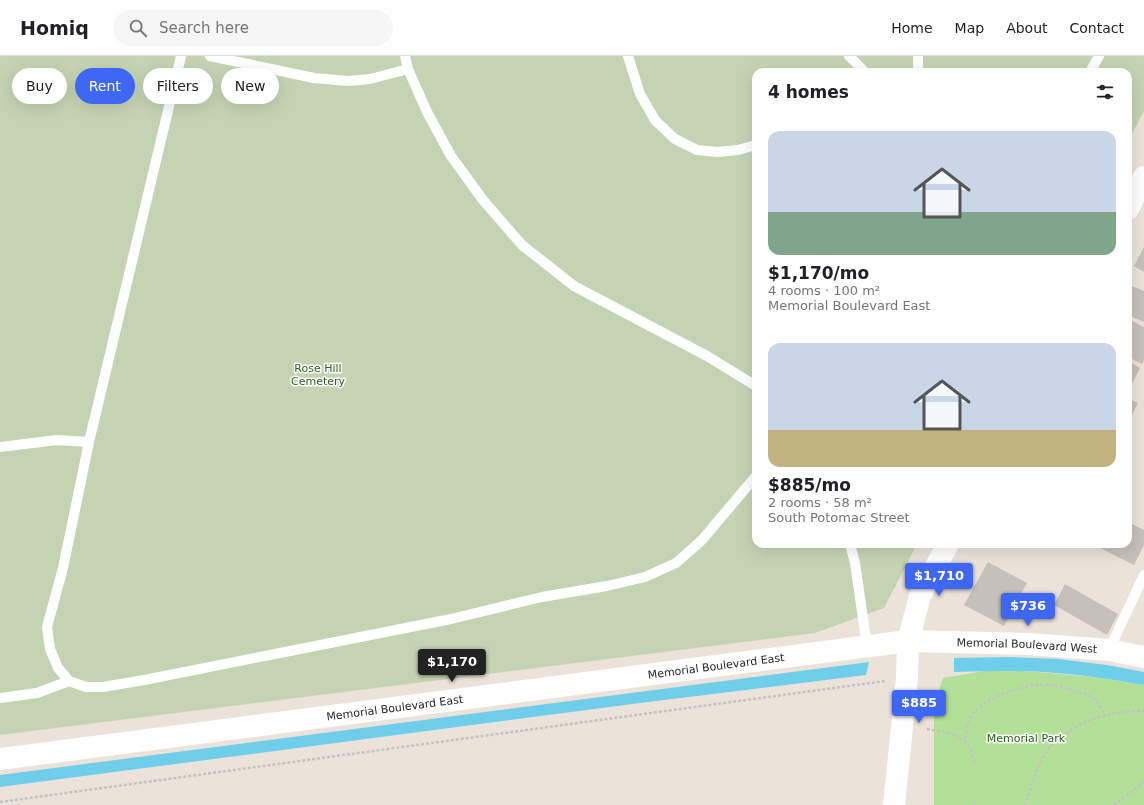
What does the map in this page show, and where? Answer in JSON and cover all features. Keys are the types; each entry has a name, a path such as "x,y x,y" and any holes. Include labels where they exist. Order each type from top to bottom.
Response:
{"main road":[{"path":"1132,201 1144,177"},
{"path":"894,805 907,678 908,641 920,596 946,548"},
{"name":"Memorial Boulevard East","path":"0,759 908,641"},
{"name":"Memorial Boulevard West","path":"908,641 1029,644 1109,650 1144,657"}],"lane":[{"path":"181,56 89,442 63,568 47,627 50,649 58,668 69,681 86,687 103,687 144,680 451,619 542,597 607,586 645,577 676,563 702,540 752,481"},
{"path":"210,56 314,78 348,81 370,79 408,69"},
{"path":"406,56 408,69 427,112 451,156 483,200 522,245 574,286 707,356 752,384"},
{"path":"628,56 640,94 655,120 675,139 697,150 717,152 738,150 752,146"},
{"path":"849,56 861,68"},
{"path":"918,56 918,68"},
{"path":"1092,68 1099,56"},
{"path":"0,447 57,440 89,442"},
{"path":"851,548 855,563 867,646"},
{"path":"1109,650 1144,575"},
{"path":"0,698 37,693 69,681"}],"path":[{"path":"0,802 907,678"},
{"path":"966,743 966,733 972,715 978,708 1001,694 1018,688 1051,685 1078,692 1092,697 1105,716"},
{"path":"1025,805 1039,764 1046,751 1058,738 1082,724 1105,716 1144,711"},
{"path":"927,729 954,735 964,740 976,764"},
{"path":"1114,805 1144,782"}],"green space":[{"name":"Rose Hill Cemetery","path":"0,56 1144,56 1144,111 1132,134 1132,68 752,68 752,548 915,548 884,608 815,633 0,735"},
{"name":"Memorial Park","path":"985,671 1024,671 1095,677 1144,685 1144,805 934,805 934,707 943,678"}],"water":[{"path":"1012,657 1058,659 1107,665 1144,672 1144,685 1089,676 1043,672 954,672 954,658"},
{"path":"869,662 866,675 0,787 0,775"}],"building":[{"path":"1144,247 1144,272 1134,266"},
{"path":"1132,286 1144,291 1144,322 1132,317"},
{"path":"1132,321 1144,327 1144,360 1142,364 1132,359"},
{"path":"1132,363 1140,368 1132,384"},
{"path":"1132,400 1138,403 1132,414"},
{"path":"1132,524 1144,530 1144,545 1134,565 1100,548 1132,548"},
{"path":"988,562 1027,583 1004,626 964,605"},
{"path":"1065,584 1118,614 1107,635 1054,605"}]}
